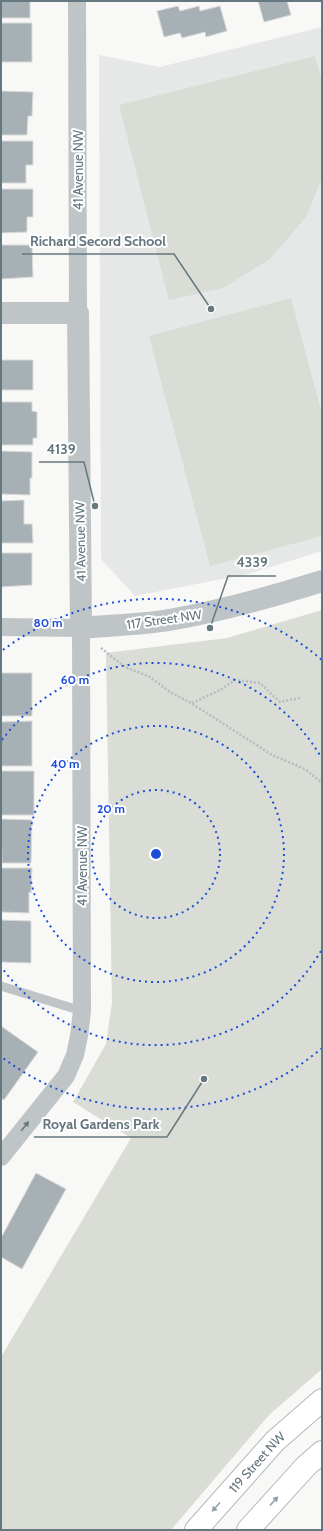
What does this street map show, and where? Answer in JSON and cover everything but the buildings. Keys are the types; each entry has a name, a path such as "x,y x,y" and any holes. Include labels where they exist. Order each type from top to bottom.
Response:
{"main road":[{"name":"119 Street NW","path":"196,1530 275,1441 322,1400"},
{"path":"248,1530 306,1466 322,1452"}],"street":[{"name":"41 Avenue NW","path":"1,1157 66,1076 75,1055 82,1011 77,1"},
{"path":"1,313 78,313"},
{"name":"117 Street NW","path":"1,627 81,628 167,620 264,599 322,581"}],"lane":[{"path":"1,986 82,1011"}],"path":[{"path":"81,628 106,653 125,668 150,678 272,755 304,769 322,783"},
{"path":"191,703 220,690 235,680 260,682 280,702 300,698"}],"shaded area":[{"path":"322,27 322,551 248,574 135,596 101,559 99,55 160,67"},
{"path":"315,56 322,81 322,178 306,217 270,259 223,288 169,300 119,105"},
{"path":"291,298 322,414 322,536 210,566 149,336"},
{"path":"322,610 322,1369 269,1415 171,1530 1,1530 1,1357 131,1138 73,1102 106,1044 112,1003 106,653 227,638"}],"place":[{"name":"Richard Secord School","path":"211,309"},
{"name":"4139","path":"95,506"},
{"name":"4339","path":"210,628"},
{"name":"Royal Gardens Park","path":"204,1079"}]}
